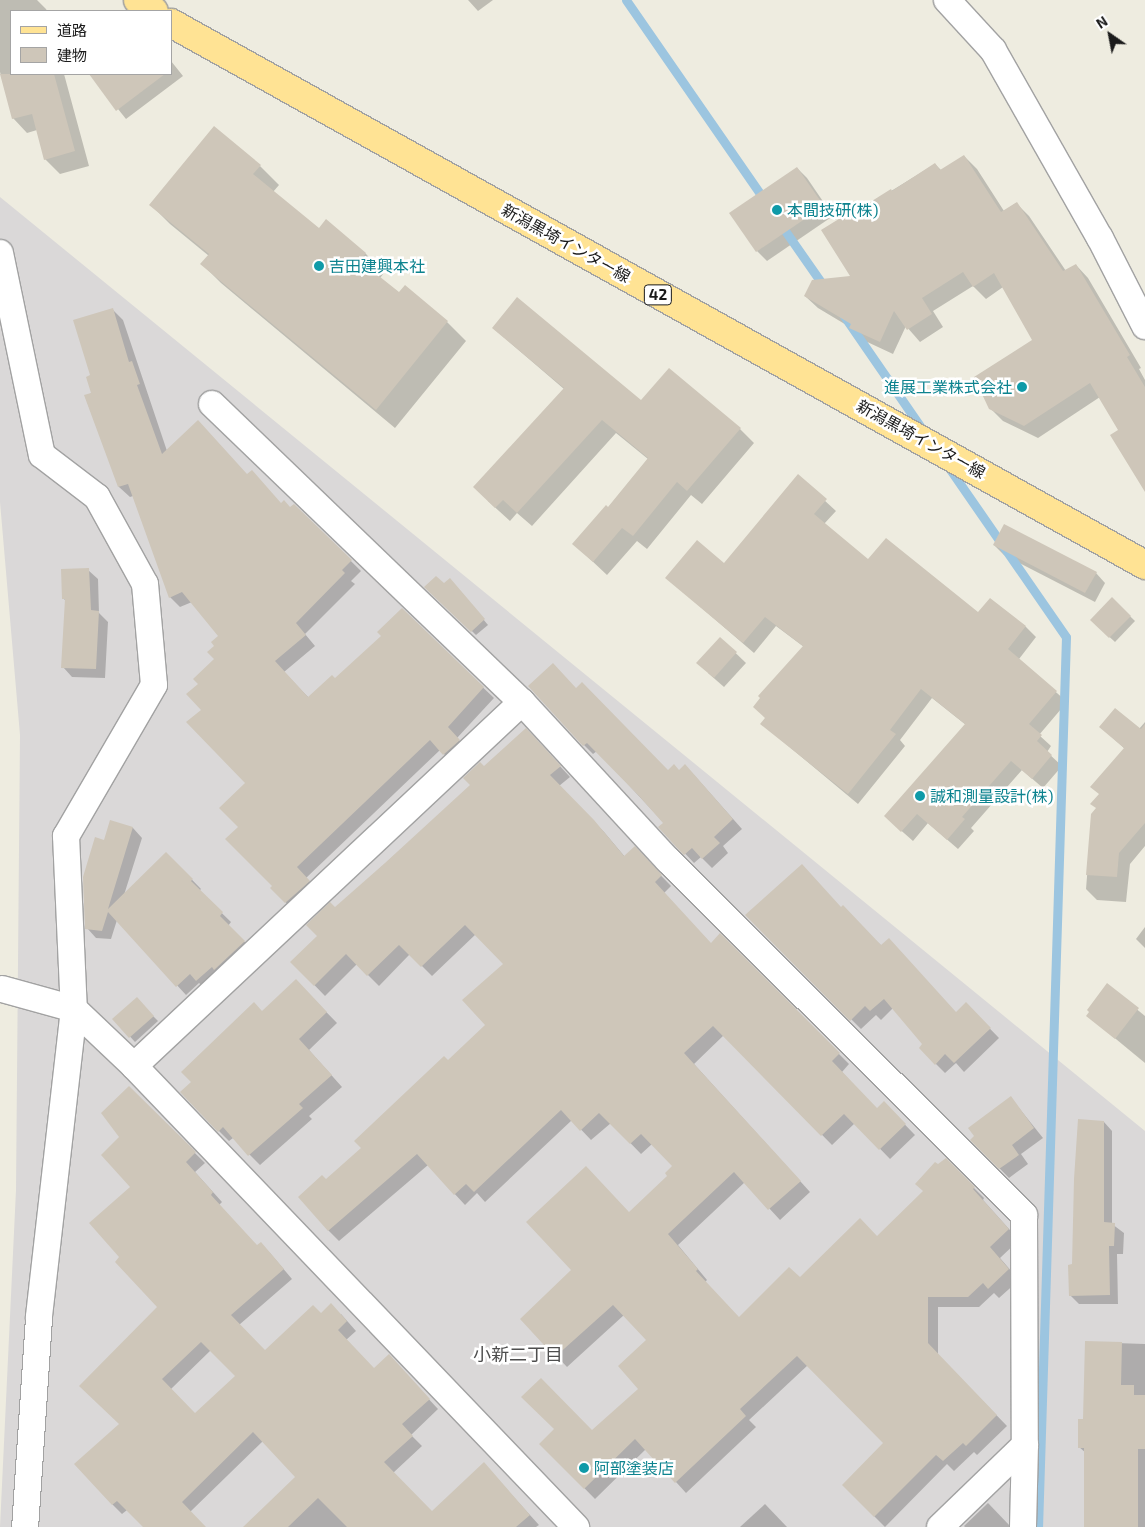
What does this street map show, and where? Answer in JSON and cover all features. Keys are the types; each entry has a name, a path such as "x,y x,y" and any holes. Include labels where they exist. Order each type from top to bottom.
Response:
{"main road":[{"path":"138,0 153,10"},
{"name":"新潟黒埼インター線","path":"172,24 1145,565"}],"street":[{"path":"947,0 993,50 1100,238 1145,326"},
{"path":"0,253 42,455 97,497 145,584 154,685 66,836 74,1009 39,1318 25,1527"},
{"path":"212,404 522,702 668,860 1024,1215 1025,1445 1023,1527"},
{"path":"134,1066 522,702"},
{"path":"2,988 74,1009 134,1066 576,1527"},
{"path":"940,1527 1025,1445"}],"shaded area":[{"path":"0,197 1145,1131 1145,1527 0,1527 16,1190 20,735 0,502"}],"building":[{"path":"0,74 54,75 75,151 44,160 32,114 12,119"},
{"path":"90,75 164,75 116,111"},
{"name":"吉田建興本社","path":"214,126 261,165 253,174 319,228 326,219 366,253 360,261 399,292 405,285 448,321 376,410 200,264 209,254 149,205"},
{"path":"964,155 1001,212 1017,202 1063,271 1076,264 1130,355 1127,357 1145,387 1145,492 1110,435 1118,430 1090,383 1024,426 989,409 974,377 1032,340 994,273 973,287 963,272 922,298 932,314 907,330 894,311 880,342 849,328 851,324 804,296 812,280 850,276 821,230 891,189 892,191 935,163 940,170"},
{"name":"本間技研(株)","path":"797,167 824,206 756,252 729,213"},
{"path":"517,297 641,400 669,368 741,428 687,491 677,482 633,536 622,528 593,562 572,544 606,505 608,507 648,458 602,420 517,513 503,500 495,508 473,487 564,388 492,328"},
{"path":"113,308 129,362 132,361 140,384 137,385 162,454 198,420 247,474 252,470 281,503 284,500 290,507 294,504 352,560 342,570 345,573 296,623 306,635 275,661 308,697 332,675 335,678 381,636 377,632 402,608 484,687 448,727 460,740 443,755 430,740 297,867 310,881 285,903 270,888 272,886 225,839 238,827 219,808 245,783 186,722 201,710 186,694 198,684 193,679 214,659 207,652 214,646 211,642 218,636 182,592 169,598 128,484 118,487 84,395 91,393 86,377 90,375 73,320"},
{"path":"798,474 827,499 814,514 868,559 886,538 978,612 990,598 1026,626 1008,649 1057,691 1029,724 1042,735 1037,741 1052,755 1032,779 1011,761 962,817 965,819 947,840 917,814 901,832 884,816 965,724 921,689 890,730 896,734 848,794 760,724 765,718 753,707 760,698 758,696 803,646 765,617 743,643 665,578 697,540 724,563"},
{"path":"1004,524 1097,572 1085,593 993,545"},
{"path":"89,568 91,610 99,611 96,669 61,668 65,599 62,599 61,569"},
{"path":"436,576 444,583 450,578 485,619 471,632 424,587"},
{"path":"1112,597 1131,616 1109,638 1090,620"},
{"path":"720,637 737,652 714,678 696,663"},
{"path":"553,663 576,688 582,682 668,770 674,764 679,770 685,764 733,819 714,837 720,843 702,859 692,848 684,855 658,827 663,823 639,796 587,743 583,746 528,686"},
{"path":"1115,708 1141,729 1145,724 1145,823 1119,853 1117,877 1086,875 1091,814 1096,808 1090,804 1099,794 1090,787 1124,748 1099,727"},
{"path":"526,728 561,766 550,775 594,820 624,856 635,846 662,875 655,882 711,943 720,933 840,1053 832,1061 877,1108 884,1101 906,1124 879,1150 844,1114 821,1136 713,1026 684,1053 801,1181 768,1210 734,1172 668,1234 698,1269 696,1271 739,1317 789,1267 800,1277 860,1218 877,1236 923,1191 915,1184 935,1162 938,1164 946,1158 975,1187 973,1189 1009,1229 990,1247 1009,1269 988,1289 983,1283 968,1297 928,1297 928,1343 997,1415 966,1446 963,1443 943,1461 936,1455 874,1517 842,1485 883,1443 797,1356 740,1409 746,1416 675,1483 635,1439 584,1489 539,1444 554,1429 521,1397 541,1378 592,1430 638,1389 618,1366 646,1340 613,1305 555,1357 520,1319 571,1270 526,1222 586,1166 629,1212 667,1176 665,1173 672,1166 641,1134 630,1144 599,1113 580,1131 561,1110 474,1192 466,1184 454,1195 417,1154 328,1231 298,1197 322,1175 326,1179 361,1148 354,1141 444,1056 448,1060 485,1025 462,1000 503,964 465,925 421,967 399,945 367,976 346,954 314,986 290,962 317,936 306,925 330,902 335,907 385,863 470,785 463,778 480,762 484,766"},
{"path":"110,820 133,827 108,909 166,852 193,879 191,881 223,912 220,916 245,941 214,970 212,967 196,981 190,974 176,987 108,912 102,931 85,929 83,877 95,837 104,840"},
{"path":"802,864 841,907 843,905 881,945 889,938 956,1012 966,1002 991,1028 954,1063 945,1054 935,1065 919,1048 922,1044 884,999 870,1011 865,1006 850,1021 745,915"},
{"path":"296,979 327,1012 299,1039 332,1075 299,1104 303,1108 248,1156 223,1127 218,1132 180,1092 191,1082 181,1072 254,1002 262,1011"},
{"path":"1107,983 1139,1008 1115,1039 1086,1016 1089,1012 1087,1010"},
{"path":"137,997 154,1016 129,1038 112,1019"},
{"path":"129,1086 196,1152 186,1162 213,1192 211,1195 257,1245 261,1242 284,1269 231,1315 265,1350 313,1305 321,1313 331,1303 347,1321 338,1330 374,1368 389,1354 430,1399 402,1424 413,1436 384,1462 432,1511 484,1462 530,1515 516,1527 347,1527 318,1498 288,1527 243,1527 295,1477 253,1432 182,1502 206,1527 143,1527 117,1501 112,1505 74,1464 119,1424 79,1386 157,1307 115,1262 119,1257 89,1223 130,1187 101,1155 119,1137 101,1113","holes":["201,1342 235,1376 195,1413 162,1379"]},
{"path":"1011,1096 1034,1128 1012,1145 1019,1155 999,1169 970,1140 974,1136 968,1128"},
{"path":"1078,1119 1104,1121 1104,1222 1115,1223 1114,1246 1109,1246 1110,1295 1069,1296 1068,1265 1072,1264 1074,1179"},
{"path":"1085,1341 1122,1342 1121,1385 1134,1385 1134,1395 1145,1395 1145,1449 1138,1449 1138,1527 1084,1527 1084,1448 1078,1448 1078,1419 1083,1419"}],"waterway":[{"path":"626,0 765,201"},
{"path":"779,222 825,288"},
{"path":"842,313 924,432"},
{"path":"947,465 1066,637 1038,1527"}],"place":[{"name":"本間技研(株)","path":"777,210"},
{"name":"吉田建興本社","path":"319,266"},
{"name":"進展工業株式会社","path":"1022,387"},
{"name":"誠和測量設計(株)","path":"920,796"},
{"name":"阿部塗装店","path":"584,1468"}],"district":[{"name":"小新二丁目","path":"518,1354"}]}
